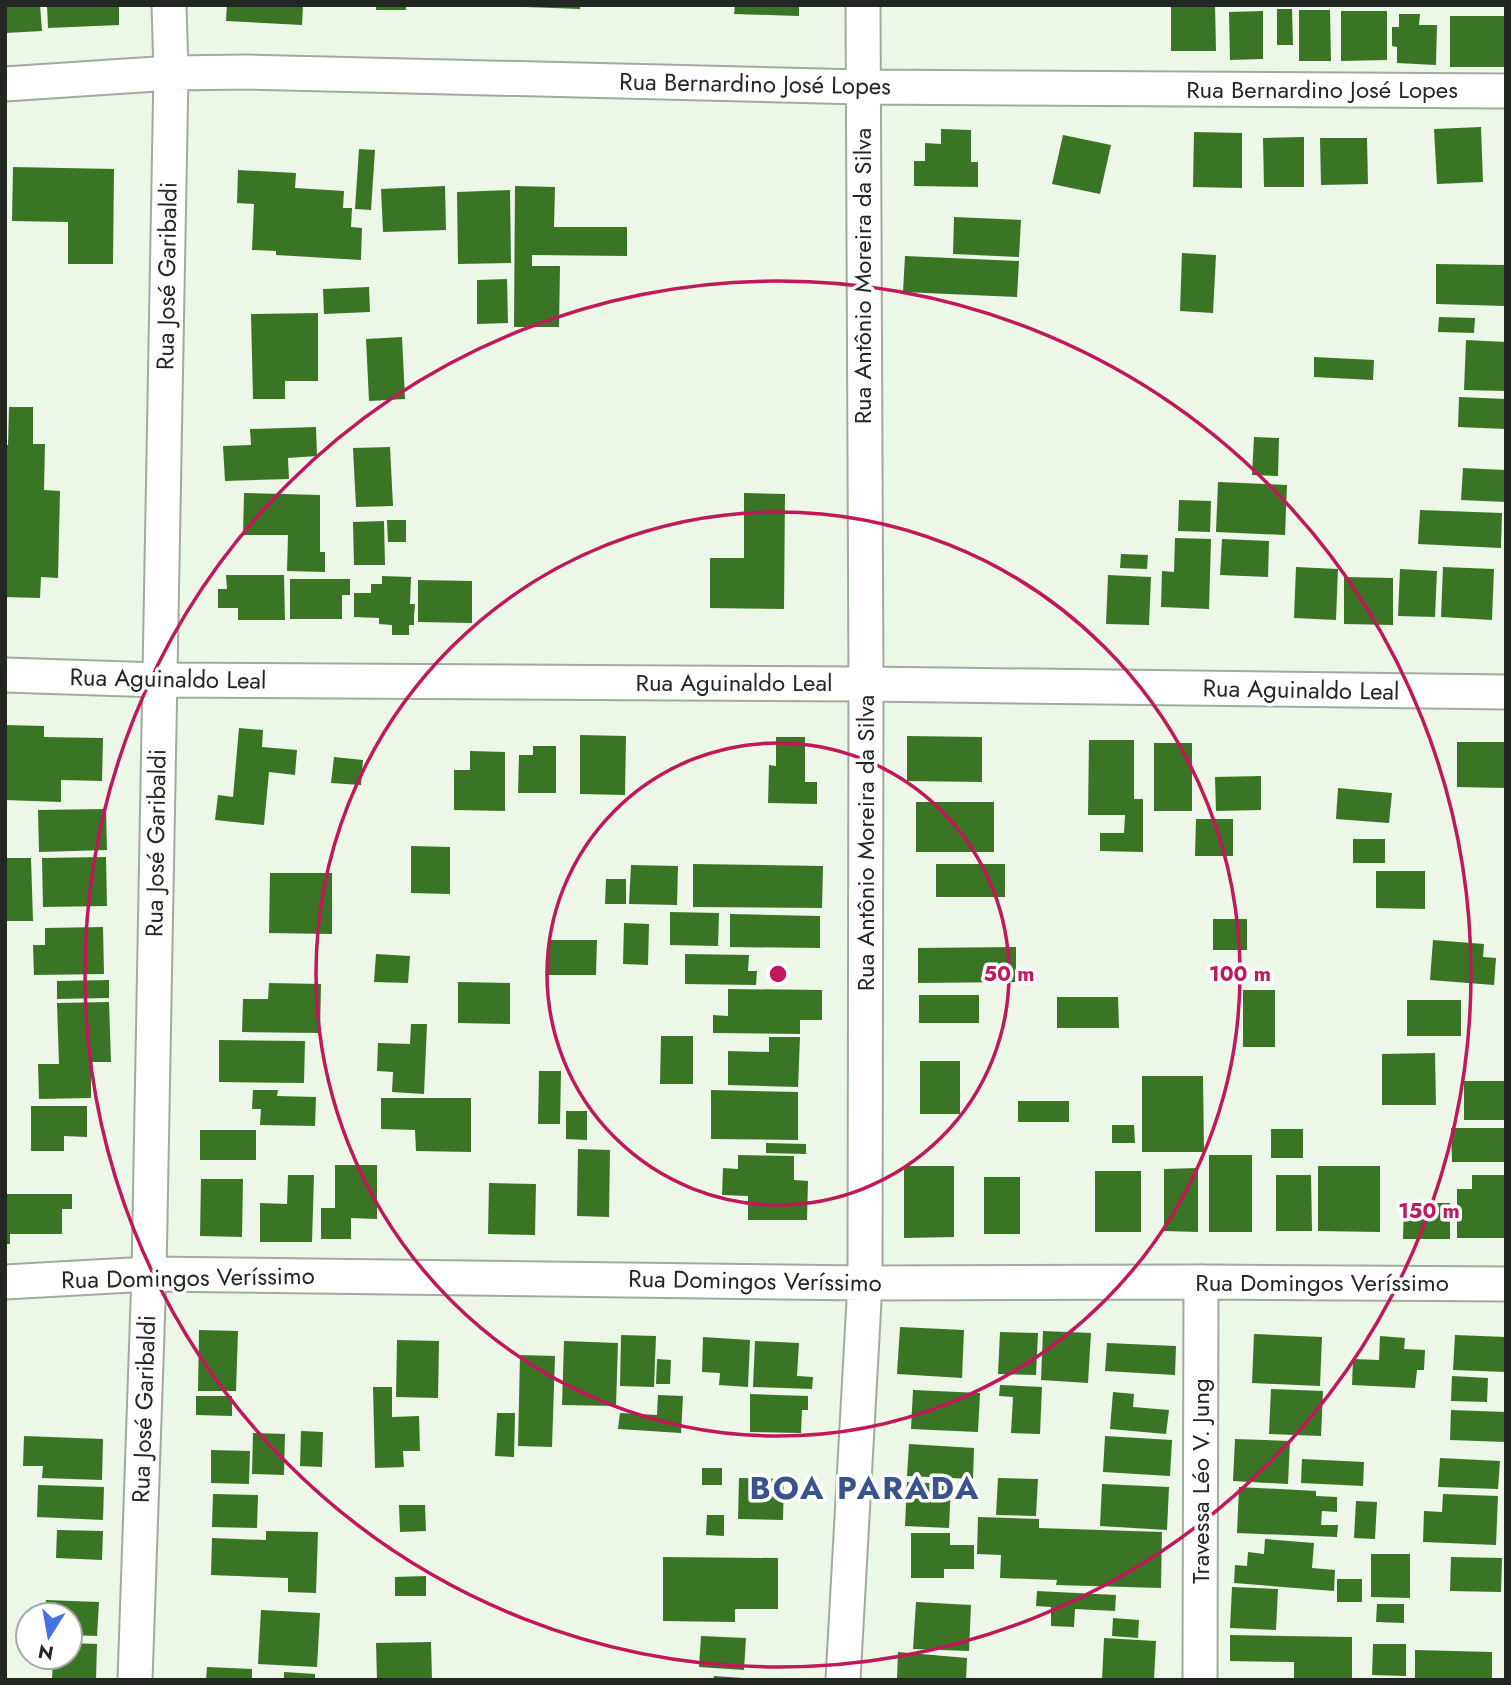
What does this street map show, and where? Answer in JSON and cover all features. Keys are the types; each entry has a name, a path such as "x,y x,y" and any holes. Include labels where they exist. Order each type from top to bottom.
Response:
{"street":[{"name":"Rua José Garibaldi","path":"135,1680 149,1274 171,73 169,5"},
{"name":"Rua Antônio Moreira da Silva","path":"843,1680 865,1283 863,5"},
{"name":"Rua Bernardino José Lopes","path":"5,84 171,73 247,72 862,87 1506,91"},
{"name":"Rua Aguinaldo Leal","path":"5,675 159,680 866,684 1506,692"},
{"name":"Rua Domingos Veríssimo","path":"5,1282 149,1274 865,1283 1506,1284"},
{"name":"Travessa Léo V. Jung","path":"1200,1680 1201,1282"}],"building":[{"path":"5,5 40,5 42,31 5,33"},
{"path":"47,5 119,5 119,25 48,28"},
{"path":"227,5 303,5 302,25 226,21"},
{"path":"376,5 406,5 406,10 376,10"},
{"path":"580,5 580,9 526,7"},
{"path":"735,5 799,5 799,16 734,14"},
{"path":"1171,5 1215,5 1216,51 1171,51"},
{"path":"1277,9 1292,9 1293,45 1277,45"},
{"path":"1299,10 1330,10 1331,61 1299,61"},
{"path":"1263,11 1263,59 1230,60 1229,12"},
{"path":"1341,11 1387,11 1387,60 1341,61"},
{"path":"1399,14 1420,14 1419,25 1437,25 1436,65 1397,63 1397,47 1392,46 1392,27 1399,27"},
{"path":"1450,16 1504,16 1504,67 1450,67"},
{"path":"1481,127 1483,182 1437,184 1434,129"},
{"path":"941,129 971,130 971,162 978,162 978,187 914,186 914,161 925,161 925,143 941,144"},
{"path":"1194,132 1242,133 1242,188 1193,187"},
{"path":"1063,135 1111,145 1100,194 1052,184"},
{"path":"1304,137 1304,187 1264,187 1263,138"},
{"path":"1320,138 1367,138 1368,184 1321,185"},
{"path":"359,149 375,150 371,210 355,209"},
{"path":"13,167 114,169 113,264 68,264 68,222 12,221"},
{"path":"238,170 296,173 295,188 344,191 343,208 352,208 351,227 362,228 361,260 276,255 276,251 252,250 254,204 237,203"},
{"path":"445,186 446,230 383,232 381,189"},
{"path":"515,186 555,187 554,227 627,227 627,256 532,255 532,266 560,266 559,327 514,327"},
{"path":"510,190 511,263 458,264 457,192"},
{"path":"954,217 1021,220 1019,257 953,254"},
{"path":"1182,253 1216,255 1213,313 1180,311"},
{"path":"905,256 1019,261 1017,297 903,292"},
{"path":"1436,264 1505,265 1505,306 1436,304"},
{"path":"507,279 508,323 477,324 477,280"},
{"path":"369,287 370,312 324,314 323,289"},
{"path":"318,313 318,381 285,381 285,399 253,399 251,314"},
{"path":"1439,317 1475,318 1474,333 1438,332"},
{"path":"402,337 405,399 369,401 366,339"},
{"path":"1466,340 1506,342 1506,391 1464,390"},
{"path":"1314,357 1374,360 1373,380 1314,377"},
{"path":"1459,397 1506,399 1506,429 1458,427"},
{"path":"9,407 33,407 33,444 45,444 44,490 60,491 58,578 41,577 40,598 5,597 5,445 8,445"},
{"path":"316,427 317,456 288,458 289,479 225,481 223,446 251,445 250,429"},
{"path":"1254,437 1279,438 1278,476 1252,475"},
{"path":"390,447 393,506 356,507 353,448"},
{"path":"1463,468 1506,470 1506,502 1461,500"},
{"path":"1218,482 1287,485 1285,535 1216,532"},
{"path":"244,493 320,495 320,552 325,552 325,572 287,571 288,535 243,535"},
{"path":"744,493 785,494 784,609 710,608 710,558 744,558"},
{"path":"1179,500 1211,501 1210,532 1178,531"},
{"path":"1420,510 1502,513 1501,548 1418,544"},
{"path":"387,520 406,520 406,542 388,542"},
{"path":"384,521 385,565 354,565 353,522"},
{"path":"1175,538 1211,539 1209,609 1161,607 1162,571 1174,572"},
{"path":"1222,539 1269,541 1268,577 1220,575"},
{"path":"1121,554 1148,555 1147,569 1120,568"},
{"path":"1296,567 1338,569 1336,620 1294,618"},
{"path":"1443,567 1494,569 1492,620 1441,617"},
{"path":"1400,569 1437,571 1435,617 1398,616"},
{"path":"226,575 284,575 285,620 238,620 238,608 218,608 218,589 227,589"},
{"path":"1108,575 1151,577 1149,625 1106,624"},
{"path":"382,576 411,577 410,604 415,604 414,625 409,625 409,635 392,635 392,625 379,624 379,618 354,617 354,593 371,593 371,584 382,584"},
{"path":"1344,577 1393,578 1393,625 1344,624"},
{"path":"290,579 350,579 350,595 342,595 342,619 290,619"},
{"path":"418,580 472,581 472,623 418,622"},
{"path":"5,725 44,726 44,737 103,738 102,781 61,780 61,802 5,800"},
{"path":"239,728 263,730 262,747 297,750 295,775 269,772 264,825 215,820 218,795 233,797"},
{"path":"580,735 626,736 625,795 580,794"},
{"path":"907,736 982,737 982,782 907,781"},
{"path":"776,737 805,737 805,782 817,782 817,804 768,803 769,765 776,766"},
{"path":"1089,740 1134,740 1134,799 1143,799 1143,852 1100,851 1100,833 1124,833 1125,815 1088,815"},
{"path":"1457,742 1506,742 1506,788 1457,787"},
{"path":"1154,743 1192,743 1192,811 1154,811"},
{"path":"533,746 556,746 556,793 518,793 519,755 533,755"},
{"path":"470,751 505,752 505,811 454,810 454,770 470,770"},
{"path":"334,757 363,760 361,785 331,783"},
{"path":"1261,776 1261,810 1216,811 1215,777"},
{"path":"1338,788 1392,793 1389,823 1336,819"},
{"path":"916,802 994,802 994,852 916,852"},
{"path":"106,809 107,850 39,852 38,810"},
{"path":"1196,819 1233,819 1233,856 1195,856"},
{"path":"1353,839 1385,839 1385,863 1353,863"},
{"path":"411,846 450,847 450,894 411,893"},
{"path":"106,857 107,906 43,907 42,858"},
{"path":"5,858 31,858 33,921 5,921"},
{"path":"693,864 823,866 822,908 693,907"},
{"path":"936,864 1005,864 1005,897 936,897"},
{"path":"631,865 678,866 677,905 629,904"},
{"path":"1376,871 1425,871 1425,909 1376,908"},
{"path":"270,873 332,873 332,934 269,933"},
{"path":"606,879 626,879 626,904 605,904"},
{"path":"670,912 719,913 718,946 670,945"},
{"path":"730,914 820,916 820,948 730,947"},
{"path":"1213,919 1247,919 1247,950 1213,950"},
{"path":"624,923 649,924 648,965 623,964"},
{"path":"103,927 104,974 34,975 33,945 45,945 45,928"},
{"path":"548,940 597,940 596,975 548,975"},
{"path":"1433,940 1484,944 1483,957 1496,958 1494,985 1430,980"},
{"path":"1016,947 1016,982 918,983 918,948"},
{"path":"376,954 410,956 408,983 374,982"},
{"path":"685,954 749,955 748,971 757,971 756,985 685,984"},
{"path":"109,980 109,998 57,999 57,981"},
{"path":"458,982 510,983 510,1024 458,1023"},
{"path":"269,983 321,984 320,1033 242,1032 243,999 268,999"},
{"path":"728,989 822,990 822,1020 800,1020 800,1034 713,1033 713,1015 728,1016"},
{"path":"1243,990 1275,990 1275,1047 1243,1047"},
{"path":"919,995 979,995 979,1023 919,1023"},
{"path":"1057,997 1118,997 1119,1028 1057,1028"},
{"path":"1407,1000 1461,1000 1461,1036 1407,1036"},
{"path":"109,1002 111,1062 91,1062 91,1098 39,1099 38,1064 59,1064 57,1003"},
{"path":"411,1024 427,1024 424,1094 392,1092 393,1072 377,1071 378,1043 410,1044"},
{"path":"661,1036 693,1036 693,1084 660,1084"},
{"path":"769,1037 800,1037 798,1087 728,1085 728,1051 769,1052"},
{"path":"219,1040 305,1041 304,1083 219,1082"},
{"path":"1435,1053 1436,1105 1382,1105 1382,1054"},
{"path":"920,1061 960,1061 960,1114 920,1114"},
{"path":"539,1071 561,1071 560,1124 538,1124"},
{"path":"1142,1076 1203,1076 1204,1152 1142,1152"},
{"path":"1464,1081 1506,1081 1506,1120 1464,1120"},
{"path":"253,1090 278,1090 277,1096 316,1097 315,1126 260,1125 261,1109 252,1109"},
{"path":"711,1090 798,1092 798,1140 711,1139"},
{"path":"381,1098 471,1098 471,1152 416,1151 415,1130 381,1129"},
{"path":"1018,1101 1069,1101 1069,1122 1018,1122"},
{"path":"31,1106 87,1106 87,1137 64,1136 64,1151 31,1151"},
{"path":"566,1111 587,1111 587,1140 566,1139"},
{"path":"1112,1125 1134,1125 1135,1143 1112,1143"},
{"path":"1451,1128 1506,1128 1506,1162 1452,1162"},
{"path":"1271,1129 1303,1129 1303,1158 1271,1158"},
{"path":"200,1130 256,1130 256,1160 200,1160"},
{"path":"766,1143 806,1144 806,1154 766,1153"},
{"path":"578,1149 610,1150 609,1217 577,1216"},
{"path":"738,1155 794,1156 794,1180 808,1181 807,1220 748,1220 748,1196 722,1195 723,1168 738,1169"},
{"path":"1209,1155 1252,1155 1252,1232 1209,1232"},
{"path":"335,1165 377,1165 377,1219 351,1218 351,1239 321,1239 321,1208 335,1208"},
{"path":"904,1166 954,1166 954,1237 904,1238"},
{"path":"1318,1166 1380,1166 1380,1232 1318,1231"},
{"path":"1198,1168 1198,1232 1164,1231 1164,1169"},
{"path":"1095,1171 1141,1171 1141,1232 1095,1232"},
{"path":"288,1175 314,1175 312,1242 260,1242 260,1203 287,1204"},
{"path":"1276,1175 1311,1175 1312,1231 1276,1231"},
{"path":"1472,1175 1504,1175 1504,1238 1457,1238 1457,1189 1472,1189"},
{"path":"984,1177 1020,1177 1020,1234 984,1234"},
{"path":"201,1179 243,1179 242,1237 200,1236"},
{"path":"489,1183 536,1184 535,1235 488,1234"},
{"path":"5,1194 72,1194 72,1209 62,1209 62,1234 10,1234 10,1244 5,1244"},
{"path":"1404,1203 1450,1203 1450,1239 1403,1239"},
{"path":"900,1327 964,1330 962,1378 897,1374"},
{"path":"199,1330 238,1331 236,1391 198,1391"},
{"path":"1043,1331 1091,1333 1088,1383 1041,1380"},
{"path":"1000,1332 1038,1333 1036,1375 998,1374"},
{"path":"1254,1334 1322,1337 1320,1386 1252,1383"},
{"path":"621,1335 656,1336 654,1387 620,1386"},
{"path":"1455,1335 1506,1337 1506,1372 1453,1370"},
{"path":"1380,1336 1405,1338 1404,1349 1425,1350 1424,1370 1417,1370 1415,1388 1352,1385 1353,1359 1379,1360"},
{"path":"703,1337 750,1340 748,1387 719,1385 720,1373 702,1372"},
{"path":"397,1340 439,1341 438,1398 396,1397"},
{"path":"564,1341 618,1343 616,1406 562,1405"},
{"path":"755,1341 799,1343 797,1376 813,1377 812,1389 753,1387"},
{"path":"1107,1343 1176,1346 1175,1375 1105,1371"},
{"path":"520,1355 555,1356 552,1447 518,1446"},
{"path":"657,1359 671,1360 670,1384 656,1384"},
{"path":"1452,1376 1488,1378 1487,1402 1451,1401"},
{"path":"1000,1385 1042,1387 1040,1434 1011,1433 1013,1397 999,1396"},
{"path":"373,1387 392,1387 392,1417 419,1416 420,1451 403,1451 404,1467 375,1468"},
{"path":"1271,1389 1323,1391 1321,1436 1269,1434"},
{"path":"913,1390 980,1393 978,1432 911,1429"},
{"path":"1113,1392 1134,1394 1133,1407 1169,1410 1166,1434 1110,1429"},
{"path":"750,1394 808,1396 808,1410 802,1410 801,1433 750,1432"},
{"path":"658,1395 683,1396 681,1433 618,1429 620,1413 657,1415"},
{"path":"196,1396 232,1396 232,1416 196,1415"},
{"path":"1451,1410 1506,1412 1506,1442 1450,1440"},
{"path":"497,1413 515,1413 514,1457 495,1456"},
{"path":"301,1431 323,1432 322,1467 300,1466"},
{"path":"253,1433 285,1434 284,1475 252,1474"},
{"path":"24,1436 103,1439 102,1480 42,1478 43,1466 23,1466"},
{"path":"1105,1436 1172,1440 1170,1476 1103,1472"},
{"path":"1235,1439 1290,1441 1288,1484 1233,1481"},
{"path":"909,1444 974,1448 973,1479 907,1476"},
{"path":"211,1450 250,1451 249,1484 211,1483"},
{"path":"1440,1458 1500,1461 1498,1489 1438,1487"},
{"path":"1302,1459 1364,1462 1363,1486 1301,1483"},
{"path":"702,1468 722,1468 722,1485 702,1485"},
{"path":"739,1478 784,1479 783,1520 738,1519"},
{"path":"998,1478 1038,1479 1036,1516 996,1515"},
{"path":"907,1482 951,1484 949,1528 905,1526"},
{"path":"1102,1484 1169,1487 1167,1530 1100,1526"},
{"path":"38,1485 104,1487 103,1520 37,1517"},
{"path":"1239,1487 1316,1491 1316,1496 1337,1497 1337,1512 1322,1511 1321,1525 1338,1525 1337,1537 1237,1533"},
{"path":"213,1494 258,1495 257,1528 212,1527"},
{"path":"1443,1494 1498,1496 1496,1545 1423,1542 1424,1511 1442,1512"},
{"path":"1356,1501 1377,1502 1375,1539 1354,1538"},
{"path":"399,1505 425,1505 426,1531 400,1532"},
{"path":"707,1515 724,1515 724,1536 706,1535"},
{"path":"978,1517 1039,1519 1039,1528 1162,1532 1161,1588 1056,1585 1057,1580 1000,1578 1001,1555 977,1554"},
{"path":"57,1530 103,1531 102,1560 56,1558"},
{"path":"266,1531 318,1532 316,1593 288,1592 288,1578 211,1575 212,1538 266,1540"},
{"path":"911,1533 950,1533 950,1545 974,1545 974,1569 944,1569 944,1578 911,1578"},
{"path":"1265,1539 1314,1543 1312,1568 1335,1570 1334,1591 1234,1583 1235,1565 1247,1566 1248,1552 1264,1554"},
{"path":"1371,1554 1410,1554 1410,1598 1371,1597"},
{"path":"663,1557 778,1558 778,1609 735,1609 735,1622 663,1621"},
{"path":"1451,1557 1502,1558 1501,1592 1450,1591"},
{"path":"426,1576 426,1596 395,1596 395,1577"},
{"path":"1337,1579 1362,1579 1362,1602 1337,1602"},
{"path":"1232,1587 1278,1589 1276,1630 1230,1628"},
{"path":"1037,1591 1116,1595 1115,1611 1075,1609 1074,1627 1051,1626 1051,1607 1036,1606"},
{"path":"84,1601 99,1602 97,1636 84,1636"},
{"path":"916,1602 971,1605 969,1651 913,1649"},
{"path":"1377,1604 1404,1604 1404,1623 1376,1622"},
{"path":"261,1610 320,1613 317,1667 258,1664"},
{"path":"1113,1618 1139,1620 1138,1638 1112,1636"},
{"path":"1230,1635 1352,1637 1352,1680 1294,1680 1294,1662 1230,1661"},
{"path":"701,1636 746,1638 744,1670 699,1667"},
{"path":"1104,1638 1156,1641 1154,1680 1102,1680"},
{"path":"431,1642 432,1680 377,1680 376,1643"},
{"path":"84,1644 97,1644 96,1680 52,1680 52,1671 84,1671"},
{"path":"1373,1644 1406,1644 1406,1676 1372,1675"},
{"path":"1415,1650 1492,1652 1492,1680 1415,1680"},
{"path":"898,1652 967,1658 966,1680 897,1680"},
{"path":"207,1667 252,1669 252,1680 206,1680"},
{"path":"284,1672 315,1674 315,1680 284,1680"},
{"path":"714,1676 743,1678 743,1680 713,1680"}],"district":[{"name":"BOA PARADA","path":"865,1488"}]}
